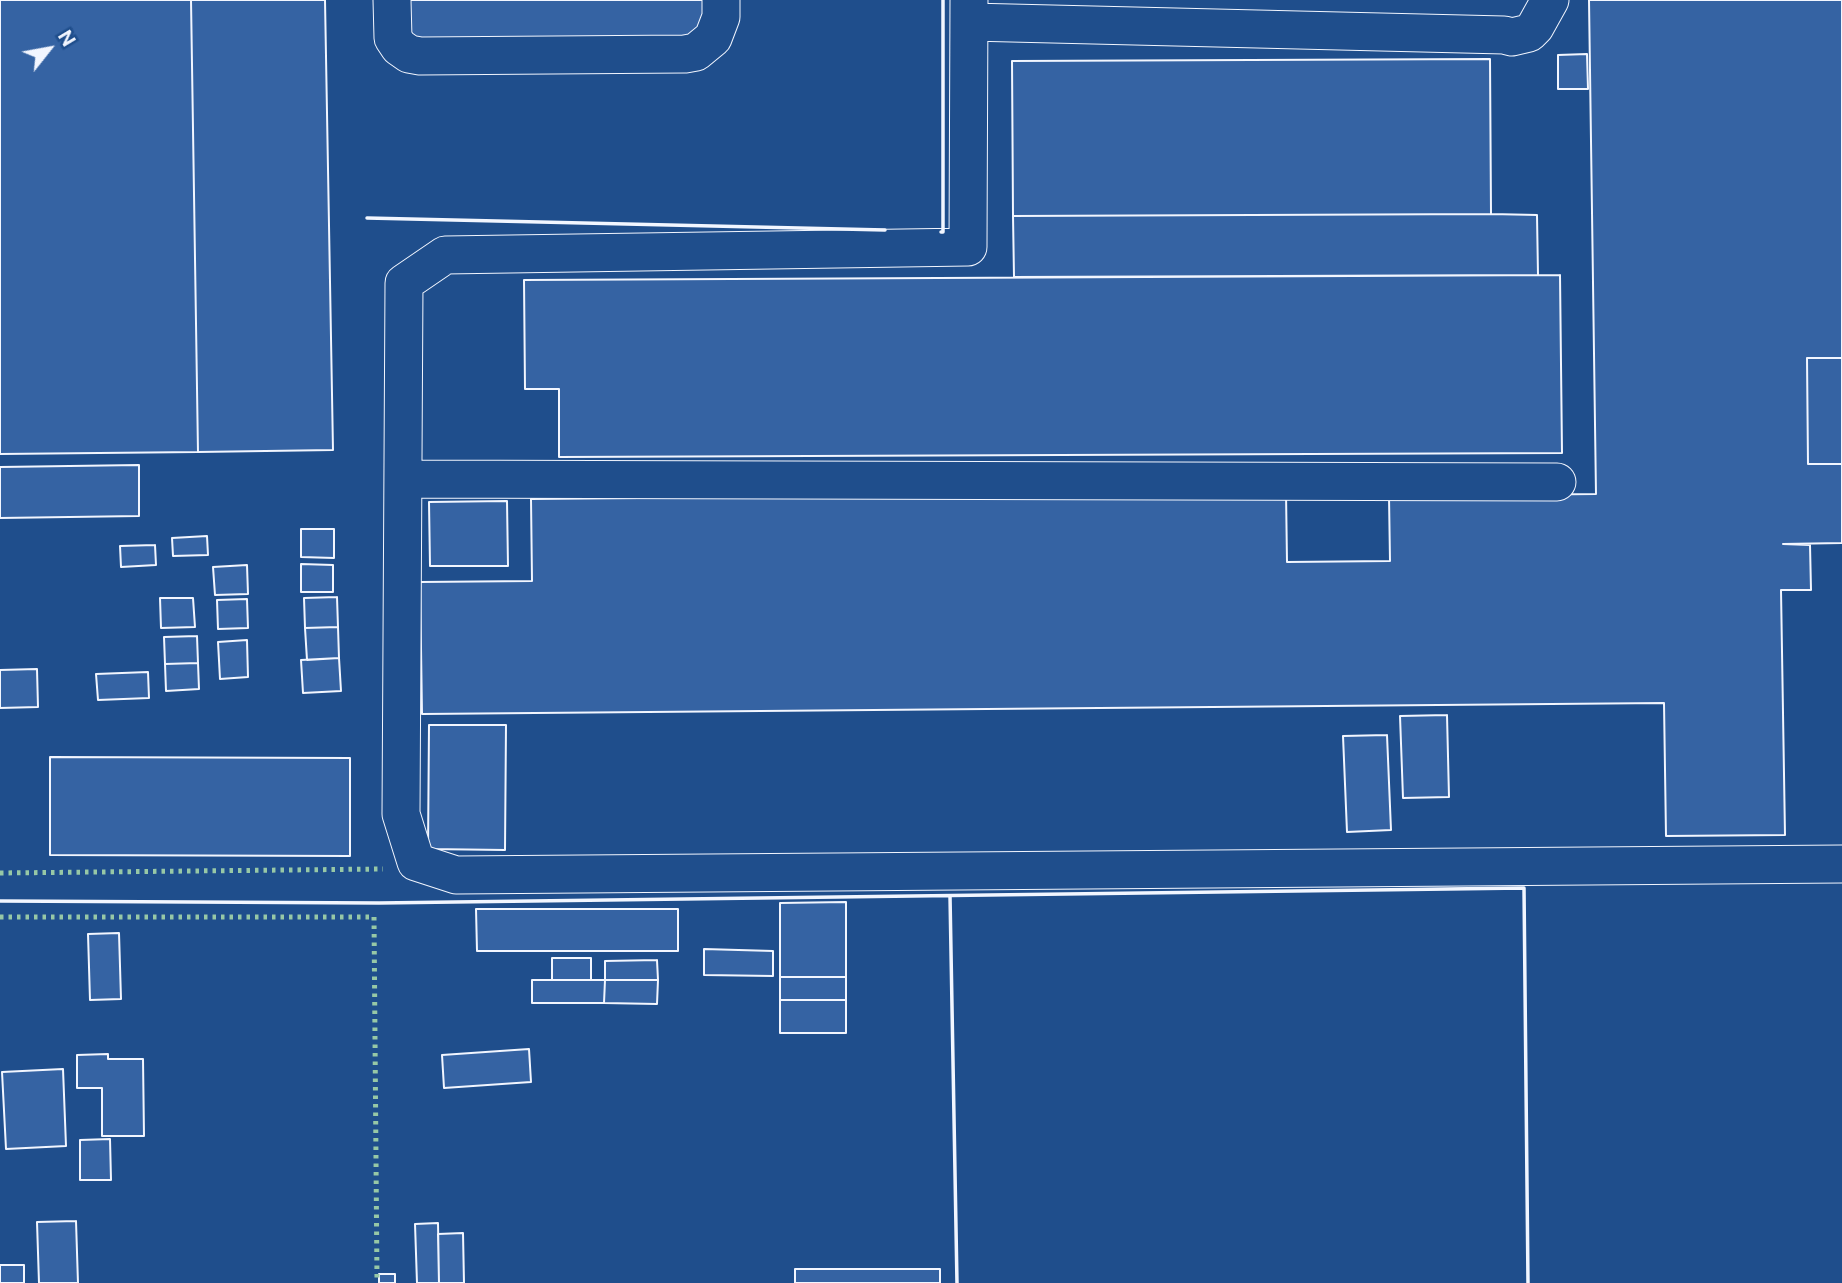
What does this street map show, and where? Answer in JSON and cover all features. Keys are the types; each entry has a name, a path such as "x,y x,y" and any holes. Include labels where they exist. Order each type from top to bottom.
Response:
{"lane":[{"path":"392,0 393,38 399,47 409,54 420,56 696,52 713,38 721,17 721,0"},
{"path":"1550,0 1529,33 1512,37 970,11 968,247 445,255 404,283 401,814 416,862 456,875 1842,864"},
{"path":"403,479 1557,482"}],"building":[{"path":"0,0 191,0 198,452 0,454"},
{"path":"191,0 325,0 333,450 198,452"},
{"path":"406,0 705,0 706,39 407,41"},
{"path":"1589,0 1842,0 1842,358 1807,358 1808,464 1842,464 1842,543 1783,544 1810,545 1811,590 1781,590 1785,835 1666,836 1664,703 422,714 420,582 532,581 531,499 1286,492 1287,562 1390,561 1389,496 1596,494"},
{"path":"1587,54 1588,89 1558,89 1558,55"},
{"path":"1490,59 1491,214 1013,216 1012,61"},
{"path":"1537,215 1538,275 1014,277 1013,216"},
{"path":"1560,275 1562,453 559,457 559,389 525,389 524,280"},
{"path":"1807,358 1842,358 1842,464 1808,464"},
{"path":"139,465 139,516 0,518 0,467"},
{"path":"507,501 508,566 430,566 429,502"},
{"path":"301,529 334,529 334,558 301,557"},
{"path":"207,536 208,555 173,556 172,538"},
{"path":"155,545 156,565 121,567 120,546"},
{"path":"301,564 333,565 333,592 301,592"},
{"path":"247,565 248,594 215,595 213,567"},
{"path":"337,597 338,627 305,628 304,598"},
{"path":"160,598 193,598 195,627 161,628"},
{"path":"247,599 248,628 218,629 217,600"},
{"path":"338,627 339,658 307,660 305,628"},
{"path":"197,636 198,663 165,664 164,637"},
{"path":"247,640 248,677 220,679 218,642"},
{"path":"339,658 341,691 303,693 301,660"},
{"path":"198,663 199,689 166,691 165,664"},
{"path":"37,669 38,707 0,708 0,670"},
{"path":"148,672 149,698 98,700 96,674"},
{"path":"1447,715 1449,797 1403,798 1400,716"},
{"path":"429,725 506,725 505,850 428,849"},
{"path":"1387,735 1391,830 1347,832 1343,736"},
{"path":"50,757 350,758 350,856 50,855"},
{"path":"846,902 846,977 780,977 780,903"},
{"path":"476,909 678,909 678,951 477,951"},
{"path":"119,933 121,999 90,1000 88,934"},
{"path":"704,949 773,951 773,976 704,975"},
{"path":"552,958 591,958 591,980 552,980"},
{"path":"657,960 658,980 605,980 605,961"},
{"path":"780,977 846,977 846,1000 780,1000"},
{"path":"532,980 605,980 604,1003 532,1003"},
{"path":"605,980 658,980 657,1004 604,1003"},
{"path":"780,1000 846,1000 846,1033 780,1033"},
{"path":"529,1049 531,1082 444,1088 442,1055"},
{"path":"108,1054 108,1059 143,1059 144,1136 102,1136 102,1088 77,1088 77,1055"},
{"path":"63,1069 66,1146 6,1149 2,1072"},
{"path":"110,1139 111,1180 80,1180 80,1140"},
{"path":"76,1221 78,1283 39,1283 37,1222"},
{"path":"438,1223 439,1283 417,1283 415,1224"},
{"path":"463,1233 464,1283 439,1283 438,1234"},
{"path":"0,1265 24,1265 24,1283 0,1283"},
{"path":"795,1269 940,1269 940,1283 795,1283"},
{"path":"379,1274 395,1274 395,1283 379,1283"}],"hedge":[{"path":"0,873 383,869"},
{"path":"0,917 374,917 377,1280"}],"wall":[{"path":"941,232 943,0"},
{"path":"367,218 885,230"},
{"path":"0,901 379,903 1524,888 1528,1283"},
{"path":"950,896 957,1283"}]}
